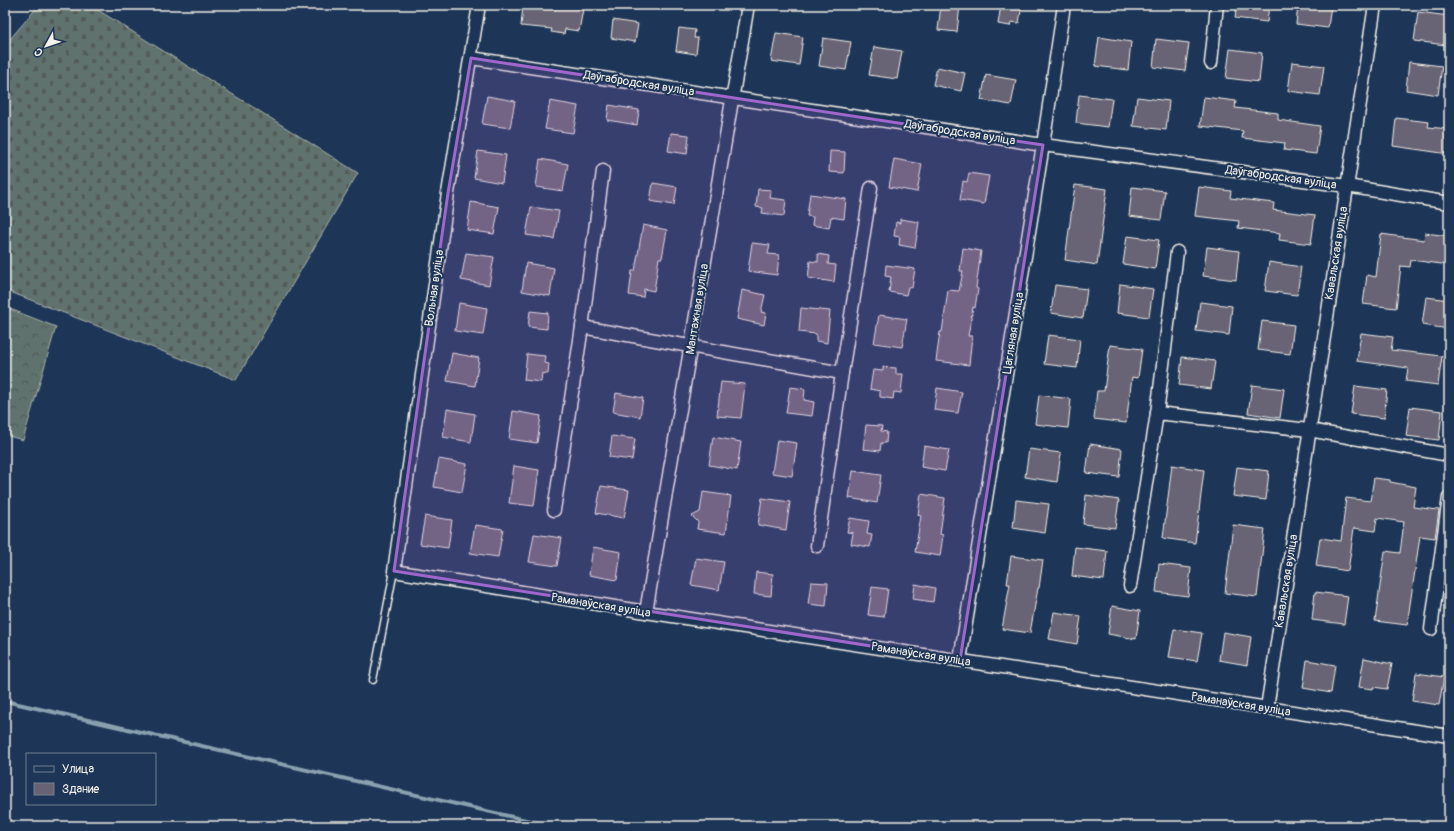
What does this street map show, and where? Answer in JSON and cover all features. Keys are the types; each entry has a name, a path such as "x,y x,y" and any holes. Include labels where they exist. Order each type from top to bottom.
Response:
{"street":[{"name":"Вольная вуліца","path":"394,572 448,193 479,5"},
{"name":"Мантажная вуліца","path":"646,612 748,5"},
{"name":"Цагляная вуліца","path":"960,660 1043,145 1064,5"},
{"path":"1210,63 1218,5"},
{"name":"Кавальская вуліца","path":"1267,708 1375,5"},
{"name":"Даўгабродская вуліца","path":"471,58 1043,145 1347,186 1449,203"},
{"path":"554,510 582,328 603,171"},
{"path":"817,546 842,373 872,188"},
{"path":"1130,586 1157,413 1177,252"},
{"path":"582,328 842,373"},
{"path":"1157,413 1309,430 1449,455"},
{"path":"1431,628 1449,498"},
{"name":"Раманаўская вуліца","path":"394,572 1449,736"}],"lane":[{"path":"373,680 394,572"}],"highlighted area":[{"path":"471,58 1043,145 960,660 394,571 448,193"}],"green space":[{"path":"39,5 90,5 358,173 236,380 5,290 5,45"},
{"path":"5,307 56,327 23,440 5,435"}],"building":[{"path":"523,5 556,9 556,5 565,5 583,9 579,31 565,29 564,34 551,32 552,29 521,26"},
{"path":"941,5 960,5 957,32 938,30"},
{"path":"1001,5 1022,5 1019,23 1011,22 1010,26 998,24"},
{"path":"1237,5 1269,5 1267,22 1235,18"},
{"path":"1298,5 1331,5 1328,28 1296,24"},
{"path":"1418,12 1449,16 1446,45 1414,41"},
{"path":"613,20 638,24 635,42 611,38"},
{"path":"679,28 695,30 694,38 698,38 696,54 676,51"},
{"path":"776,33 803,37 799,65 771,61"},
{"path":"1099,37 1131,42 1128,70 1095,66"},
{"path":"823,38 851,42 846,70 819,66"},
{"path":"1156,39 1189,43 1185,71 1153,67"},
{"path":"874,47 902,51 897,79 869,75"},
{"path":"1230,49 1262,53 1259,82 1226,78"},
{"path":"1292,62 1324,66 1320,95 1288,91"},
{"path":"1409,62 1442,66 1438,95 1406,90"},
{"path":"937,67 965,73 961,91 933,85"},
{"path":"986,75 1016,80 1011,105 981,100"},
{"path":"1079,95 1112,99 1108,127 1076,123"},
{"path":"487,96 515,101 510,128 482,124"},
{"path":"1137,97 1169,101 1166,130 1133,126"},
{"path":"1204,97 1236,101 1235,108 1278,113 1278,120 1320,126 1316,154 1284,150 1285,143 1242,138 1243,131 1200,126"},
{"path":"550,101 578,106 573,133 545,129"},
{"path":"609,105 639,110 637,125 607,120"},
{"path":"1396,118 1429,122 1428,127 1449,129 1449,154 1393,146"},
{"path":"671,133 689,135 687,154 668,151"},
{"path":"478,151 506,155 502,183 474,178"},
{"path":"830,151 845,152 844,173 829,172"},
{"path":"540,159 568,164 563,191 536,187"},
{"path":"894,159 922,164 917,192 889,187"},
{"path":"969,173 989,176 984,204 960,200 963,181 967,182"},
{"path":"653,183 677,187 674,205 650,201"},
{"path":"1075,185 1107,189 1097,265 1065,260"},
{"path":"1132,187 1165,191 1161,220 1129,216"},
{"path":"1199,187 1231,191 1230,198 1274,203 1273,210 1315,215 1311,244 1279,240 1280,233 1238,228 1239,221 1195,216"},
{"path":"758,189 771,190 770,198 786,200 784,216 762,213 763,208 756,207"},
{"path":"810,194 846,199 844,219 831,217 829,228 812,225 813,217 807,216"},
{"path":"471,202 499,207 494,234 467,230"},
{"path":"531,207 559,211 554,239 526,235"},
{"path":"900,219 919,222 915,248 899,245 900,237 894,236 896,222 900,223"},
{"path":"643,225 667,230 662,258 659,258 654,291 644,289 643,297 629,295 632,271 635,271"},
{"path":"1425,233 1449,236 1449,265 1411,260 1410,267 1401,266 1396,308 1363,304 1367,275 1376,277 1381,234 1424,240"},
{"path":"1127,236 1159,240 1155,269 1123,264"},
{"path":"752,243 770,245 768,254 779,255 777,275 748,271"},
{"path":"1207,247 1239,251 1236,280 1203,276"},
{"path":"963,248 981,251 976,288 978,289 968,336 972,336 969,365 936,361 948,290 959,291 963,271 960,271"},
{"path":"466,253 494,257 489,285 461,280"},
{"path":"818,254 829,256 828,264 836,265 834,282 808,278 810,261 818,262"},
{"path":"1269,262 1301,267 1297,295 1265,291"},
{"path":"526,263 554,268 550,296 522,291"},
{"path":"886,265 915,269 912,288 908,287 906,295 889,292 891,277 885,276"},
{"path":"1120,284 1153,289 1149,317 1117,313"},
{"path":"1055,285 1087,289 1083,318 1051,313"},
{"path":"742,290 765,295 761,312 766,313 764,325 737,319"},
{"path":"1426,297 1449,300 1449,329 1422,325"},
{"path":"1200,302 1232,306 1229,335 1196,331"},
{"path":"459,303 487,308 483,335 455,331"},
{"path":"801,308 830,311 827,343 816,341 816,334 799,332"},
{"path":"530,311 548,313 547,329 528,327"},
{"path":"879,315 907,319 902,347 874,343"},
{"path":"1262,321 1294,325 1290,354 1258,350"},
{"path":"1361,333 1393,337 1391,350 1442,356 1438,385 1406,381 1408,368 1357,361"},
{"path":"1048,335 1080,339 1077,368 1044,364"},
{"path":"1110,345 1142,349 1138,378 1132,377 1126,423 1094,419 1097,391 1104,391"},
{"path":"452,353 479,358 475,386 447,381"},
{"path":"527,354 545,356 544,363 549,364 548,374 542,373 541,382 524,380"},
{"path":"1182,357 1215,361 1211,389 1179,385"},
{"path":"883,367 896,368 896,374 903,374 901,393 894,392 893,399 880,397 880,391 870,389 873,370 883,371"},
{"path":"721,382 745,384 741,418 717,416"},
{"path":"1252,385 1284,389 1280,418 1248,413"},
{"path":"1355,386 1387,390 1384,418 1351,414"},
{"path":"790,387 805,389 804,400 814,402 812,416 786,413"},
{"path":"937,388 962,392 958,413 934,410"},
{"path":"616,393 643,398 640,417 613,412"},
{"path":"1039,395 1071,399 1068,428 1035,424"},
{"path":"1410,407 1442,411 1439,440 1406,436"},
{"path":"447,409 475,414 471,442 443,437"},
{"path":"513,411 541,416 537,443 509,439"},
{"path":"866,425 882,426 881,431 887,432 886,443 881,443 880,451 863,449"},
{"path":"612,436 635,439 632,460 609,457"},
{"path":"713,437 741,442 737,470 709,465"},
{"path":"777,440 797,443 792,476 772,473"},
{"path":"1090,444 1122,449 1119,477 1086,473"},
{"path":"924,446 949,450 945,471 921,467"},
{"path":"1029,449 1061,453 1057,482 1025,477"},
{"path":"439,459 467,464 462,492 434,487"},
{"path":"1172,465 1204,470 1195,543 1163,538"},
{"path":"514,466 539,470 534,506 509,503"},
{"path":"1237,467 1269,471 1266,500 1233,496"},
{"path":"853,471 881,475 877,503 849,498"},
{"path":"1374,478 1390,480 1390,482 1416,487 1413,507 1439,510 1435,538 1420,536 1407,625 1375,621 1385,551 1400,553 1404,522 1377,518 1375,531 1354,528 1348,571 1316,566 1320,538 1341,541 1346,498 1370,501"},
{"path":"601,486 629,490 624,518 596,513"},
{"path":"703,492 731,496 726,533 697,529 698,522 692,516 700,512"},
{"path":"921,494 945,498 940,534 943,535 940,556 915,552 921,516 918,515"},
{"path":"1086,495 1119,500 1115,528 1083,524"},
{"path":"762,498 790,502 786,530 758,525"},
{"path":"1016,500 1049,504 1045,533 1013,528"},
{"path":"425,516 452,520 448,548 420,544"},
{"path":"850,518 869,521 867,534 872,535 870,547 851,544 853,533 847,532"},
{"path":"475,525 503,529 498,557 470,553"},
{"path":"1233,525 1265,529 1257,597 1225,593"},
{"path":"534,534 562,538 557,566 529,562"},
{"path":"593,547 621,552 617,580 589,575"},
{"path":"1075,547 1107,551 1104,580 1072,576"},
{"path":"1011,556 1043,560 1030,633 1002,629 1010,584 1007,584"},
{"path":"696,558 724,562 719,590 691,585"},
{"path":"1159,564 1191,568 1188,596 1156,592"},
{"path":"756,572 773,574 771,596 754,594"},
{"path":"811,582 828,583 826,606 808,604"},
{"path":"915,584 935,588 933,602 913,599"},
{"path":"872,587 888,589 884,617 868,615"},
{"path":"1315,592 1348,596 1344,624 1312,620"},
{"path":"1112,606 1140,611 1136,639 1108,634"},
{"path":"1054,612 1081,616 1077,644 1049,639"},
{"path":"1174,629 1202,633 1197,661 1169,657"},
{"path":"1223,632 1251,637 1247,665 1219,660"},
{"path":"1364,658 1392,664 1387,689 1359,687"},
{"path":"1307,660 1335,665 1331,693 1303,688"},
{"path":"1416,673 1444,677 1439,705 1412,701"}],"waterway":[{"path":"5,701 552,826"}]}
